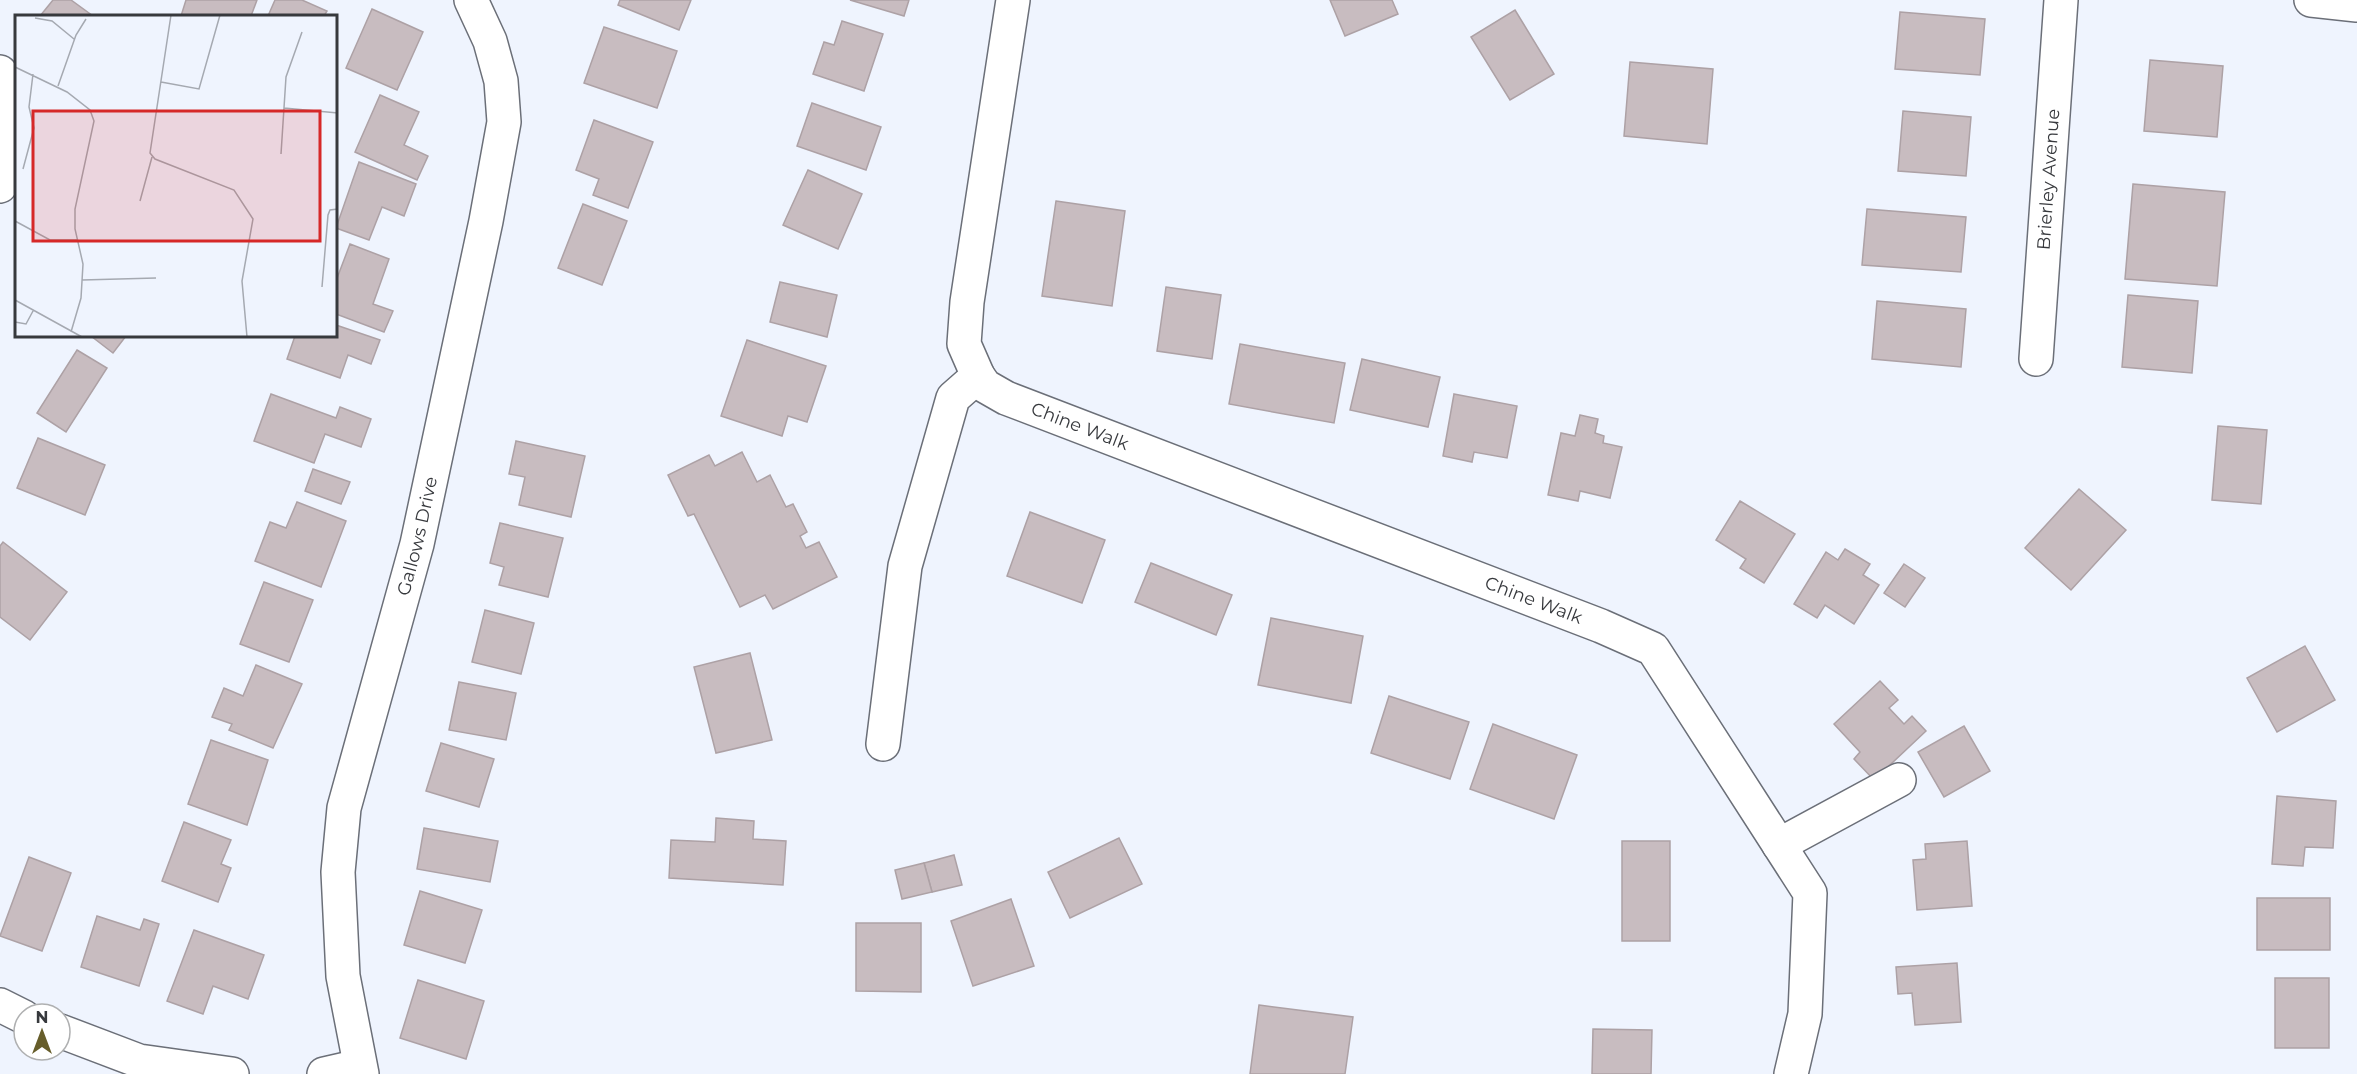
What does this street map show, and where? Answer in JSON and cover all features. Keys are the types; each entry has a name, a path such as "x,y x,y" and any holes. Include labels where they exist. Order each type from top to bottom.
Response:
{"street":[{"name":"Gallows Drive","path":"360,1070 343,976 338,872 344,808 417,544 486,221 504,122 501,81 490,41 471,0"},
{"name":"Chine Walk","path":"1013,0 967,302 964,344 985,386 1006,398 1601,626 1653,650 1810,893 1805,1014 1791,1074"},
{"name":"Brierley Avenue","path":"2036,359 2061,0"},
{"path":"2311,0 2357,5"},
{"path":"0,72 8,100 8,144 0,186"},
{"path":"883,744 905,566 953,398 978,376"},
{"path":"1779,845 1899,780"},
{"path":"72,1036 139,1061 232,1074"},
{"path":"324,1074 360,1070"}],"building":[{"path":"53,0 71,0 92,15 41,15"},
{"path":"186,0 257,0 251,15 181,15"},
{"path":"275,0 302,0 327,11 325,15 268,15"},
{"path":"620,0 691,0 679,30 618,5"},
{"path":"850,0 909,0 904,16"},
{"path":"1330,0 1392,0 1398,14 1345,36"},
{"path":"372,9 423,32 397,90 346,68"},
{"path":"1515,10 1554,74 1510,100 1471,37"},
{"path":"1900,12 1985,19 1980,75 1895,69"},
{"path":"842,21 883,34 864,91 813,74 824,42 834,45"},
{"path":"604,27 677,51 657,108 584,83"},
{"path":"2150,60 2223,66 2217,137 2144,131"},
{"path":"1630,62 1713,69 1707,144 1624,136"},
{"path":"380,95 419,112 404,145 428,156 417,180 355,152"},
{"path":"812,103 881,127 866,170 797,146"},
{"path":"1903,111 1971,117 1966,176 1898,171"},
{"path":"594,120 653,142 628,208 593,195 599,179 576,170"},
{"path":"359,162 416,184 404,216 382,207 369,240 338,229 338,222"},
{"path":"808,170 862,194 838,249 783,225"},
{"path":"2133,184 2225,192 2217,286 2125,279"},
{"path":"1056,201 1125,211 1112,306 1042,296"},
{"path":"583,204 627,221 602,285 558,268"},
{"path":"1867,209 1966,217 1961,272 1862,265"},
{"path":"350,244 389,259 373,304 393,311 384,332 338,315 338,276"},
{"path":"780,282 837,295 827,337 770,322"},
{"path":"1166,287 1221,295 1212,359 1157,351"},
{"path":"2128,295 2198,301 2192,373 2122,367"},
{"path":"1877,301 1966,309 1961,367 1872,359"},
{"path":"338,326 380,340 371,364 348,355 340,378 287,359 294,338 338,338"},
{"path":"94,338 124,338 113,353"},
{"path":"747,340 826,366 807,422 788,416 782,436 721,416"},
{"path":"1240,344 1345,363 1334,423 1229,404"},
{"path":"77,350 107,368 66,432 37,413"},
{"path":"1362,359 1440,377 1428,427 1350,410"},
{"path":"271,394 336,418 340,407 371,419 361,447 325,434 314,463 254,441"},
{"path":"1454,394 1517,406 1507,458 1474,452 1472,462 1443,456"},
{"path":"1580,415 1598,419 1595,433 1604,436 1603,443 1622,447 1610,498 1580,491 1578,501 1548,495 1561,433 1575,436"},
{"path":"2218,426 2267,430 2261,504 2212,500"},
{"path":"38,438 105,465 85,515 17,488"},
{"path":"516,441 585,456 571,517 519,505 525,477 509,474"},
{"path":"742,452 757,482 770,475 786,507 793,504 807,532 800,536 806,548 819,542 837,577 773,609 765,595 740,607 694,514 688,516 668,475 709,455 715,466"},
{"path":"313,469 350,482 341,504 305,491"},
{"path":"2079,489 2126,530 2071,590 2025,548"},
{"path":"1740,501 1795,534 1764,583 1740,568 1746,559 1716,540"},
{"path":"297,502 346,521 321,587 255,561 270,522 286,528"},
{"path":"1030,512 1105,540 1082,603 1007,576"},
{"path":"500,523 563,538 548,597 499,585 504,567 490,563"},
{"path":"3,542 67,592 30,640 0,617 0,546"},
{"path":"1845,549 1870,564 1863,575 1879,585 1854,624 1825,605 1817,618 1794,604 1826,552 1838,560"},
{"path":"1151,563 1232,595 1216,635 1135,602"},
{"path":"1904,564 1925,578 1905,607 1884,593"},
{"path":"264,582 313,600 289,662 240,644"},
{"path":"485,610 534,623 521,674 472,662"},
{"path":"1271,618 1363,636 1351,703 1258,685"},
{"path":"2305,646 2335,700 2277,732 2247,678"},
{"path":"750,653 772,740 716,753 694,667"},
{"path":"256,665 302,684 273,748 229,730 232,724 212,717 224,688 243,696"},
{"path":"1880,681 1898,700 1889,708 1904,724 1912,716 1926,731 1874,780 1854,759 1860,752 1834,724"},
{"path":"459,682 516,693 506,740 449,730"},
{"path":"1389,696 1469,722 1450,779 1371,753"},
{"path":"1493,724 1577,755 1554,819 1470,789"},
{"path":"1964,726 1990,771 1944,797 1918,752"},
{"path":"211,740 268,760 247,825 188,804"},
{"path":"441,743 494,759 479,807 426,791"},
{"path":"2277,796 2336,801 2333,848 2305,847 2303,866 2272,864"},
{"path":"716,818 754,821 753,839 786,841 783,885 669,878 671,840 715,842"},
{"path":"184,822 231,840 221,864 231,868 218,902 162,881"},
{"path":"424,828 498,841 490,882 417,869"},
{"path":"1119,838 1142,884 1070,918 1048,872"},
{"path":"1622,841 1670,841 1670,941 1622,941"},
{"path":"1967,841 1972,906 1917,910 1913,860 1926,859 1925,844"},
{"path":"954,855 962,885 932,892 924,863"},
{"path":"29,857 71,873 42,951 0,936"},
{"path":"924,863 932,892 902,899 895,870"},
{"path":"420,891 482,910 465,963 404,945"},
{"path":"2257,898 2330,898 2330,950 2257,950"},
{"path":"1011,899 1034,966 973,986 951,921"},
{"path":"97,916 140,930 144,919 159,924 139,986 81,967"},
{"path":"856,923 921,923 921,992 856,991"},
{"path":"194,930 264,955 248,999 213,986 203,1014 167,1001"},
{"path":"1957,963 1961,1022 1915,1025 1912,993 1898,994 1896,967"},
{"path":"2275,978 2329,978 2329,1048 2275,1048"},
{"path":"418,980 484,1001 466,1059 400,1038"},
{"path":"1259,1005 1353,1017 1345,1074 1250,1074"},
{"path":"1593,1029 1652,1030 1651,1074 1592,1074"}]}
